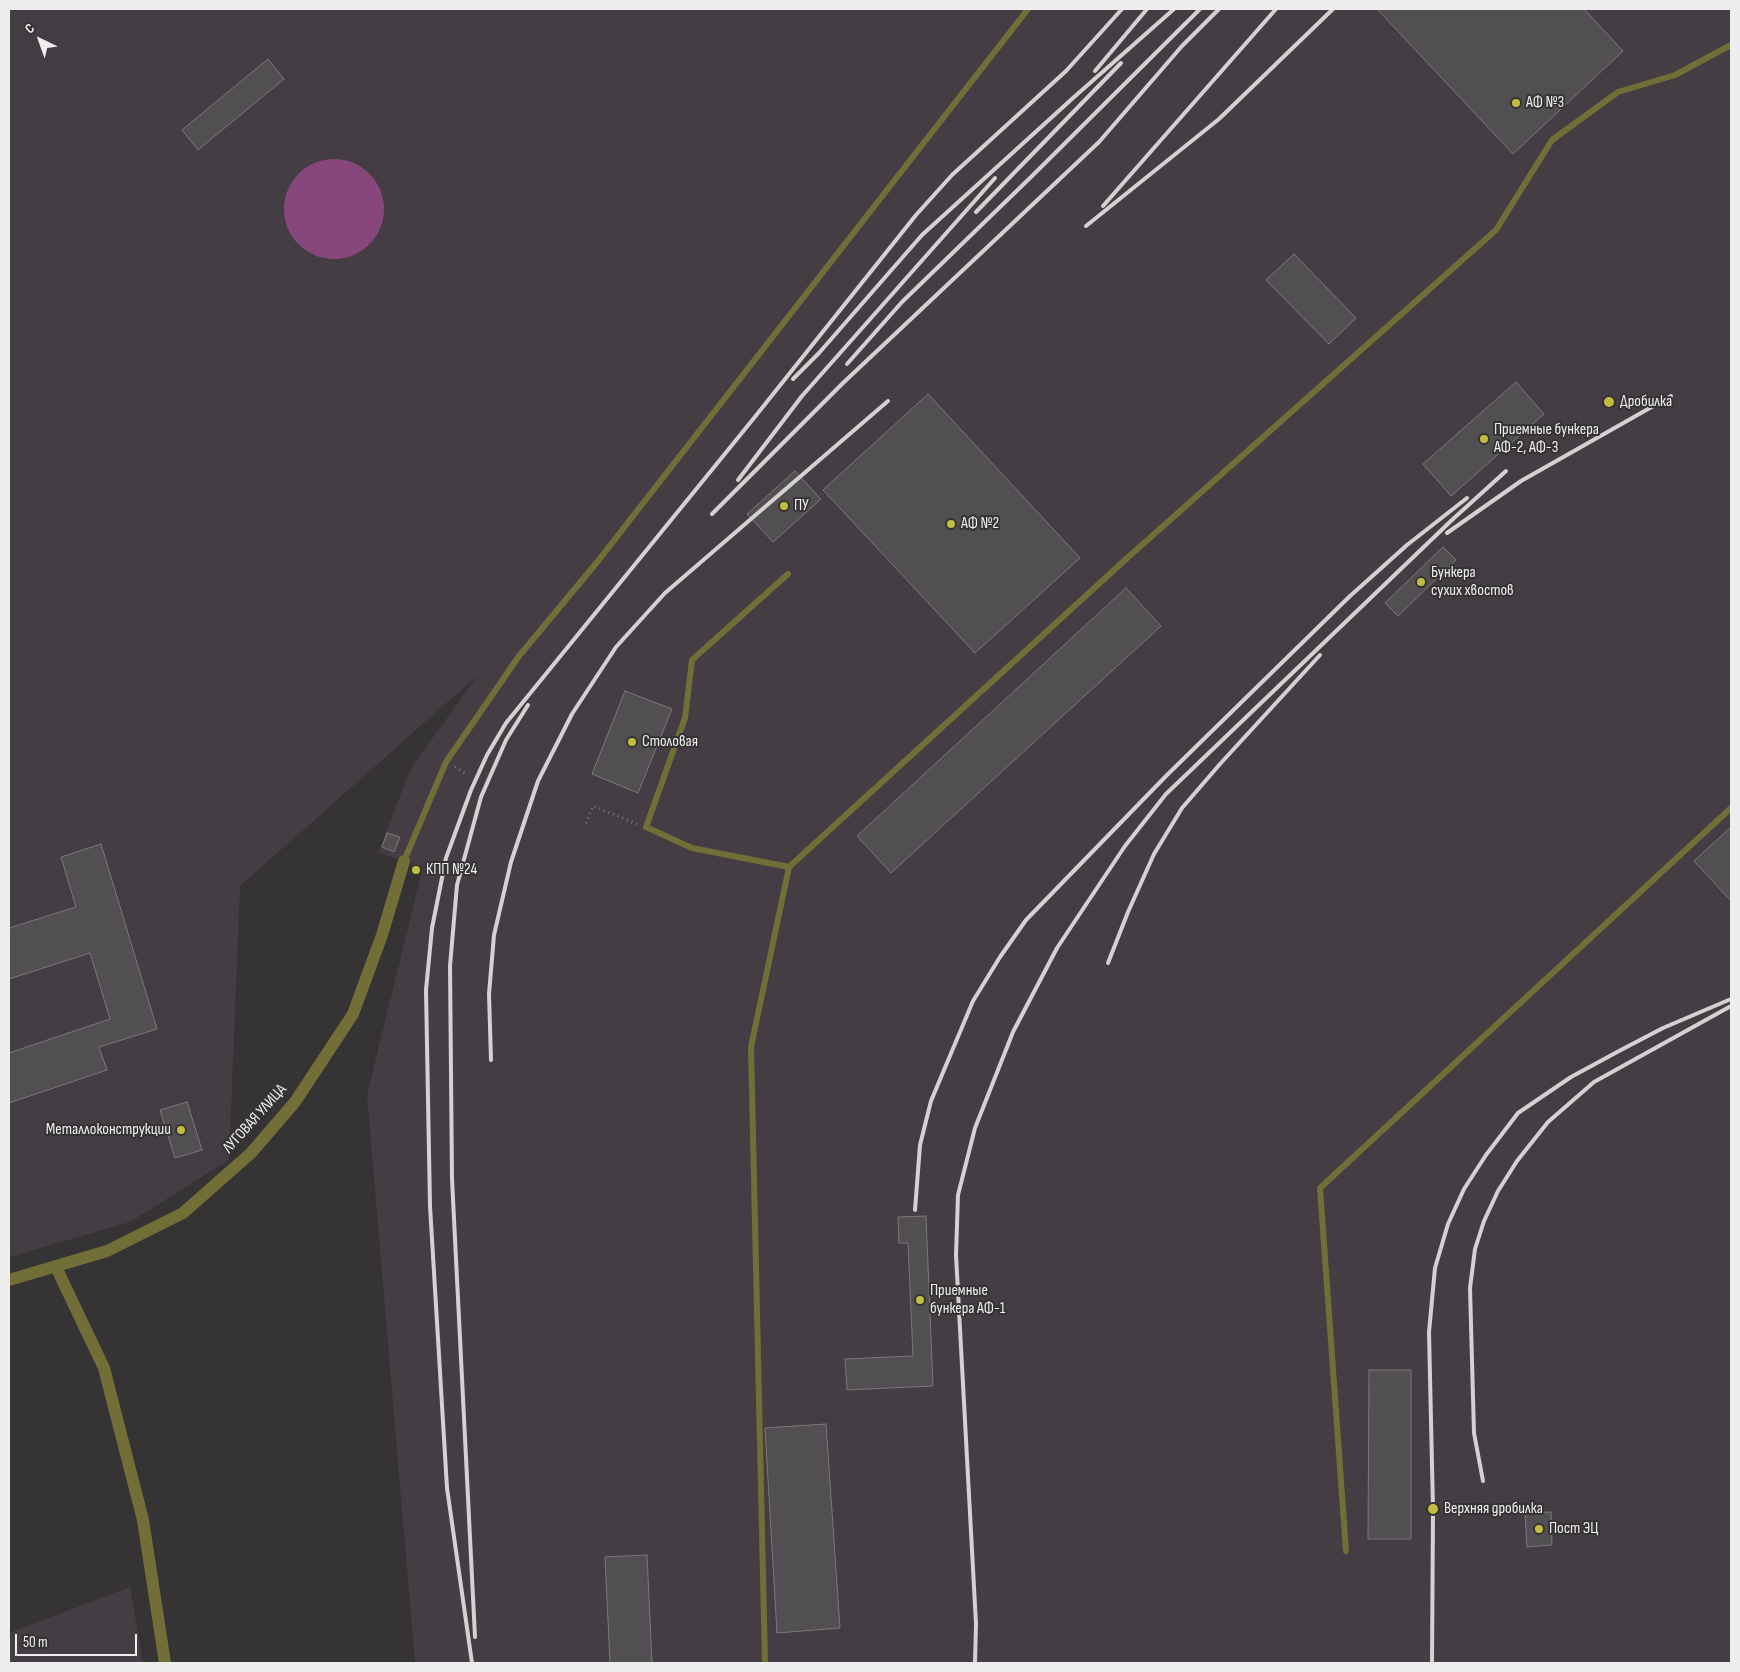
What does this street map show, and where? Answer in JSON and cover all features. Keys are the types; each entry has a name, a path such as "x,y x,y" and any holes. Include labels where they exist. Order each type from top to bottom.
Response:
{"street":[{"name":"ЛУГОВАЯ УЛИЦА","path":"9,1280 107,1252 183,1213 251,1153 289,1109 353,1014 382,935 404,861"},
{"path":"56,1266 104,1368 143,1520 165,1663"}],"lane":[{"path":"404,861 446,762 519,656 604,554 1028,9"},
{"path":"765,1663 751,1047 788,866 1132,553 1496,230 1552,140 1618,92 1675,75 1731,45"},
{"path":"788,574 692,660 685,718 646,827 692,848 788,866"},
{"path":"1346,1551 1320,1188 1731,808"}],"path":[{"path":"586,823 593,806 646,827"}],"shaded area":[{"path":"9,9 1731,9 1731,1663 415,1663 367,1095 423,867 378,853 411,768 478,675 240,886 229,1160 130,1222 9,1257"},
{"path":"334,159 353,163 369,174 380,190 384,209 380,228 369,244 353,255 334,259 315,255 299,244 288,228 284,209 288,190 299,174 315,163"},
{"path":"130,1587 143,1663 9,1663 9,1633"}],"building":[{"name":"АФ №3","path":"1377,9 1584,9 1623,51 1513,154"},
{"path":"268,59 284,79 198,150 182,130"},
{"path":"1294,254 1356,318 1329,344 1266,280"},
{"name":"Приемные бункера АФ-2, АФ-3","path":"1516,382 1544,414 1451,496 1423,464"},
{"name":"АФ №2","path":"928,394 1080,558 975,653 823,490"},
{"name":"ПУ","path":"795,471 821,499 773,542 747,514"},
{"name":"Бункера сухих хвостов","path":"1443,547 1456,560 1398,616 1385,603"},
{"path":"1126,588 1161,626 891,873 857,836"},
{"name":"Столовая","path":"625,691 672,709 638,793 592,774"},
{"path":"1731,827 1731,901 1694,861"},
{"path":"387,833 400,837 394,852 382,847"},
{"path":"101,844 157,1029 99,1047 107,1070 9,1103 9,1053 110,1019 90,953 9,979 9,928 76,907 61,857"},
{"name":"Металлоконструкции","path":"187,1102 202,1150 175,1158 160,1110"},
{"name":"Приемные бункера АФ-1","path":"926,1216 933,1386 847,1390 845,1359 913,1356 908,1243 899,1243 898,1217"},
{"path":"1369,1370 1411,1370 1411,1539 1368,1539"},
{"path":"826,1424 840,1628 777,1633 765,1428"},
{"name":"Пост ЭЦ","path":"1551,1512 1552,1545 1527,1547 1525,1513"},
{"path":"647,1555 652,1663 610,1663 605,1557"}],"railway":[{"path":"472,1663 447,1488 430,1206 426,990 432,928 446,858 471,790 487,755 506,723 916,215 952,175 1066,71 1122,9"},
{"path":"1095,71 1147,9"},
{"path":"793,379 819,353 922,235 1174,9"},
{"path":"847,364 902,302 1200,9"},
{"path":"712,514 843,383 1099,142 1182,46 1219,9"},
{"path":"1103,206 1276,9"},
{"path":"1086,226 1219,119 1333,9"},
{"path":"976,212 1121,63"},
{"path":"738,480 802,396 995,178"},
{"path":"1447,533 1521,481 1671,396"},
{"path":"491,1060 489,994 494,935 511,862 538,781 572,714 616,647 665,593 888,401"},
{"path":"975,1663 976,1624 956,1255 958,1195 975,1128 1013,1032 1057,948 1125,846 1166,794 1453,519 1506,471"},
{"path":"915,1210 920,1145 931,1101 973,1001 1026,920 1167,775 1349,597 1407,545 1467,498"},
{"path":"1108,963 1154,854 1182,808 1320,655"},
{"path":"475,1637 452,1179 450,966 457,885 481,797 506,740 528,705"},
{"path":"1432,1663 1433,1509 1429,1332 1435,1268 1448,1224 1464,1189 1486,1155 1518,1113 1571,1077 1619,1051 1663,1028 1731,999"},
{"path":"1483,1481 1474,1433 1470,1288 1475,1249 1484,1221 1498,1191 1517,1161 1548,1122 1594,1082 1731,1006"}],"place":[{"name":"АФ №3","path":"1516,103"},
{"name":"Дробилка","path":"1609,402"},
{"name":"Приемные бункера АФ-2, АФ-3","path":"1484,439"},
{"name":"ПУ","path":"784,506"},
{"name":"АФ №2","path":"951,524"},
{"name":"Бункера сухих хвостов","path":"1421,582"},
{"name":"Столовая","path":"632,742"},
{"name":"КПП №24","path":"416,870"},
{"name":"Металлоконструкции","path":"181,1130"},
{"name":"Приемные бункера АФ-1","path":"920,1300"},
{"name":"Верхняя дробилка","path":"1433,1509"},
{"name":"Пост ЭЦ","path":"1539,1529"}]}
